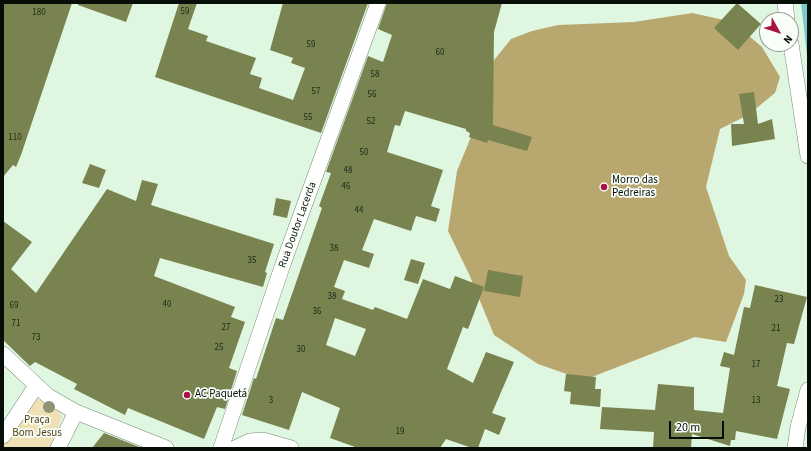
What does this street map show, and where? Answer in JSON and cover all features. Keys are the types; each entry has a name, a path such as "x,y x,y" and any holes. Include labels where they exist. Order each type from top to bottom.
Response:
{"street":[{"name":"Rua Doutor Lacerda","path":"221,448 283,264 378,3"},
{"path":"792,52 808,156"},
{"path":"3,354 48,396 76,412 166,448"},
{"path":"3,436 36,386"},
{"path":"795,448 798,427 808,390"},
{"path":"58,448 76,412"},
{"path":"235,448 250,440 263,440 292,448"}],"green space":[{"name":"Praça Bom Jesus","path":"37,398 58,409 62,417 49,448 3,448 3,443"}],"shaded area":[{"path":"692,13 733,22 759,44 759,52 765,52 780,77 775,93 748,115 720,129 706,187 729,256 746,280 744,294 726,342 695,337 584,380 538,364 494,335 469,274 448,231 457,171 475,127 491,64 511,39 532,31 558,25 634,22"}],"water":[{"path":"801,3 808,3 808,65"}],"building":[{"path":"3,3 72,3 21,155 16,167 13,165 3,177"},
{"path":"78,3 133,3 126,22 78,5"},
{"path":"179,3 197,3 188,29 208,36 206,41 256,58 250,74 262,78 259,88 293,100 305,68 291,63 293,58 270,50 283,3 368,3 321,133 155,77"},
{"path":"387,3 502,3 494,32 493,125 532,137 527,151 488,140 487,143 469,137 470,133 466,131 466,129 405,111 400,126 395,125 387,152 443,170 431,206 440,209 436,222 416,216 411,231 374,219 362,250 374,254 369,268 344,260 334,287 345,291 342,299 373,310 375,307 407,319 423,279 450,289 455,276 484,287 468,329 463,327 447,369 473,383 486,352 514,362 492,413 506,418 499,435 485,429 478,448 472,448 446,439 440,448 358,448 330,438 340,408 302,392 289,430 242,415 254,378 256,379 276,318 283,320 322,208 319,206 331,173 326,172 368,56 383,62 392,35 378,29","holes":["335,318 366,329 355,356 326,345"]},
{"path":"737,3 759,22 759,26 738,50 714,28"},
{"path":"754,92 758,124 772,119 775,139 732,146 731,124 744,124 739,94"},
{"path":"90,164 106,170 99,188 82,183"},
{"path":"142,180 158,184 151,205 274,244 265,272 267,273 263,287 160,258 154,276 235,307 231,317 245,322 229,368 237,371 225,409 217,407 204,439 128,408 125,415 74,389 77,384 35,362 30,366 3,340 3,221 32,242 11,269 36,293 107,189 136,201"},
{"path":"276,198 291,201 287,218 273,215"},
{"path":"411,259 425,263 418,284 404,280"},
{"path":"488,270 523,276 520,297 484,291"},
{"path":"755,285 807,297 794,344 787,343 777,386 790,389 777,439 736,431 735,440 731,440 730,446 692,434 691,448 653,448 654,432 600,429 602,407 655,410 658,384 694,387 694,410 723,413 730,368 720,366 724,352 734,355 744,307 750,308"},
{"path":"566,374 596,377 595,389 601,389 600,407 570,404 571,392 564,391"},
{"path":"104,433 142,448 92,448"}],"place":[{"name":"Morro das Pedreiras","path":"604,187"},
{"name":"AC Paquetá","path":"187,395"}]}
